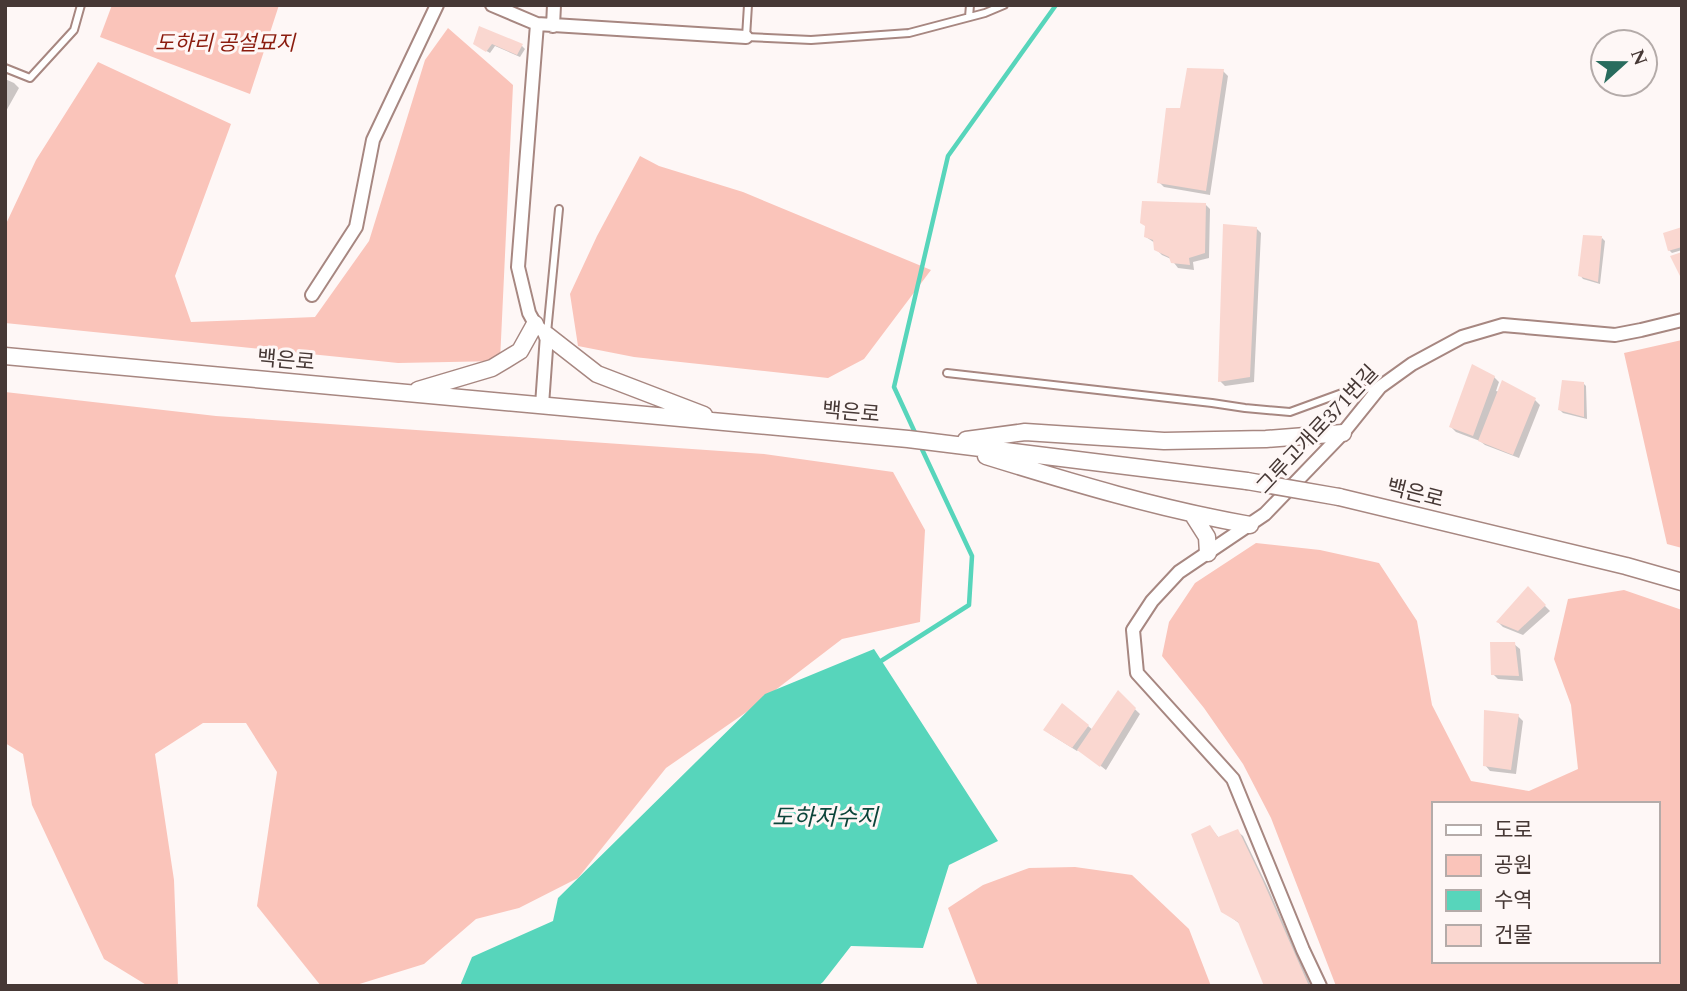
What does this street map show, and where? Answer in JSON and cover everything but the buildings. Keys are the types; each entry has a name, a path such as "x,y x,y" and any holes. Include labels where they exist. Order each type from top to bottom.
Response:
{"main road":[{"path":"409,393 492,368 520,351 541,330 597,374 723,422"},
{"name":"백은로","path":"5,356 908,439 1247,481 1339,497 1682,582"},
{"path":"937,443 1025,432 1164,441 1266,439 1343,433"},
{"path":"937,443 1083,486 1193,514 1250,525"},
{"path":"1193,514 1207,537 1208,553"}],"street":[{"path":"312,295 356,227 373,140 437,5"},
{"path":"492,5 537,24 746,37"},
{"path":"553,26 554,5"},
{"path":"537,24 518,267 530,313 541,330 542,405"},
{"name":"그루고개로371번길","path":"1320,986 1233,779 1137,673 1133,630 1152,601 1179,572 1265,514 1343,433 1380,387 1412,365 1462,337 1503,325 1615,335 1682,320"}],"lane":[{"path":"5,68 30,78 74,30 81,5"},
{"path":"748,5 746,37 811,40 909,33 1004,5"},
{"path":"969,17 970,5"},
{"path":"541,330 559,209"},
{"path":"947,373 1290,412 1342,393 1380,387"}],"green space":[{"name":"도하리 공설묘지","path":"112,5 279,5 250,94 100,37"},
{"path":"448,28 513,85 500,361 398,363 5,323 5,226 36,160 98,62 231,124 175,276 191,322 315,317 369,241 425,60"},
{"path":"640,156 659,166 743,192 931,270 864,359 828,378 634,357 578,346 570,294 597,236"},
{"path":"1682,340 1682,548 1667,544 1624,353"},
{"path":"5,392 216,416 764,454 893,472 925,530 920,622 842,639 748,711 666,768 578,878 519,908 476,919 424,964 353,986 321,986 257,906 277,772 246,723 203,723 155,754 174,880 178,986 148,986 104,959 32,805 23,754 5,743"},
{"path":"1256,543 1320,550 1379,563 1417,621 1432,705 1471,781 1529,791 1578,769 1571,705 1554,659 1568,599 1624,590 1682,610 1682,986 1336,986 1271,818 1243,764 1204,708 1162,656 1169,622 1195,583"},
{"path":"1075,867 1132,875 1189,929 1211,986 978,986 948,908 983,885 1029,868"}],"water":[{"name":"도하저수지","path":"874,649 998,841 949,865 923,948 851,946 818,986 460,986 472,957 553,921 558,898 765,694"}],"waterway":[{"path":"917,437 894,387 948,156 1056,5"},
{"path":"881,661 969,605 972,556 920,445"}]}
